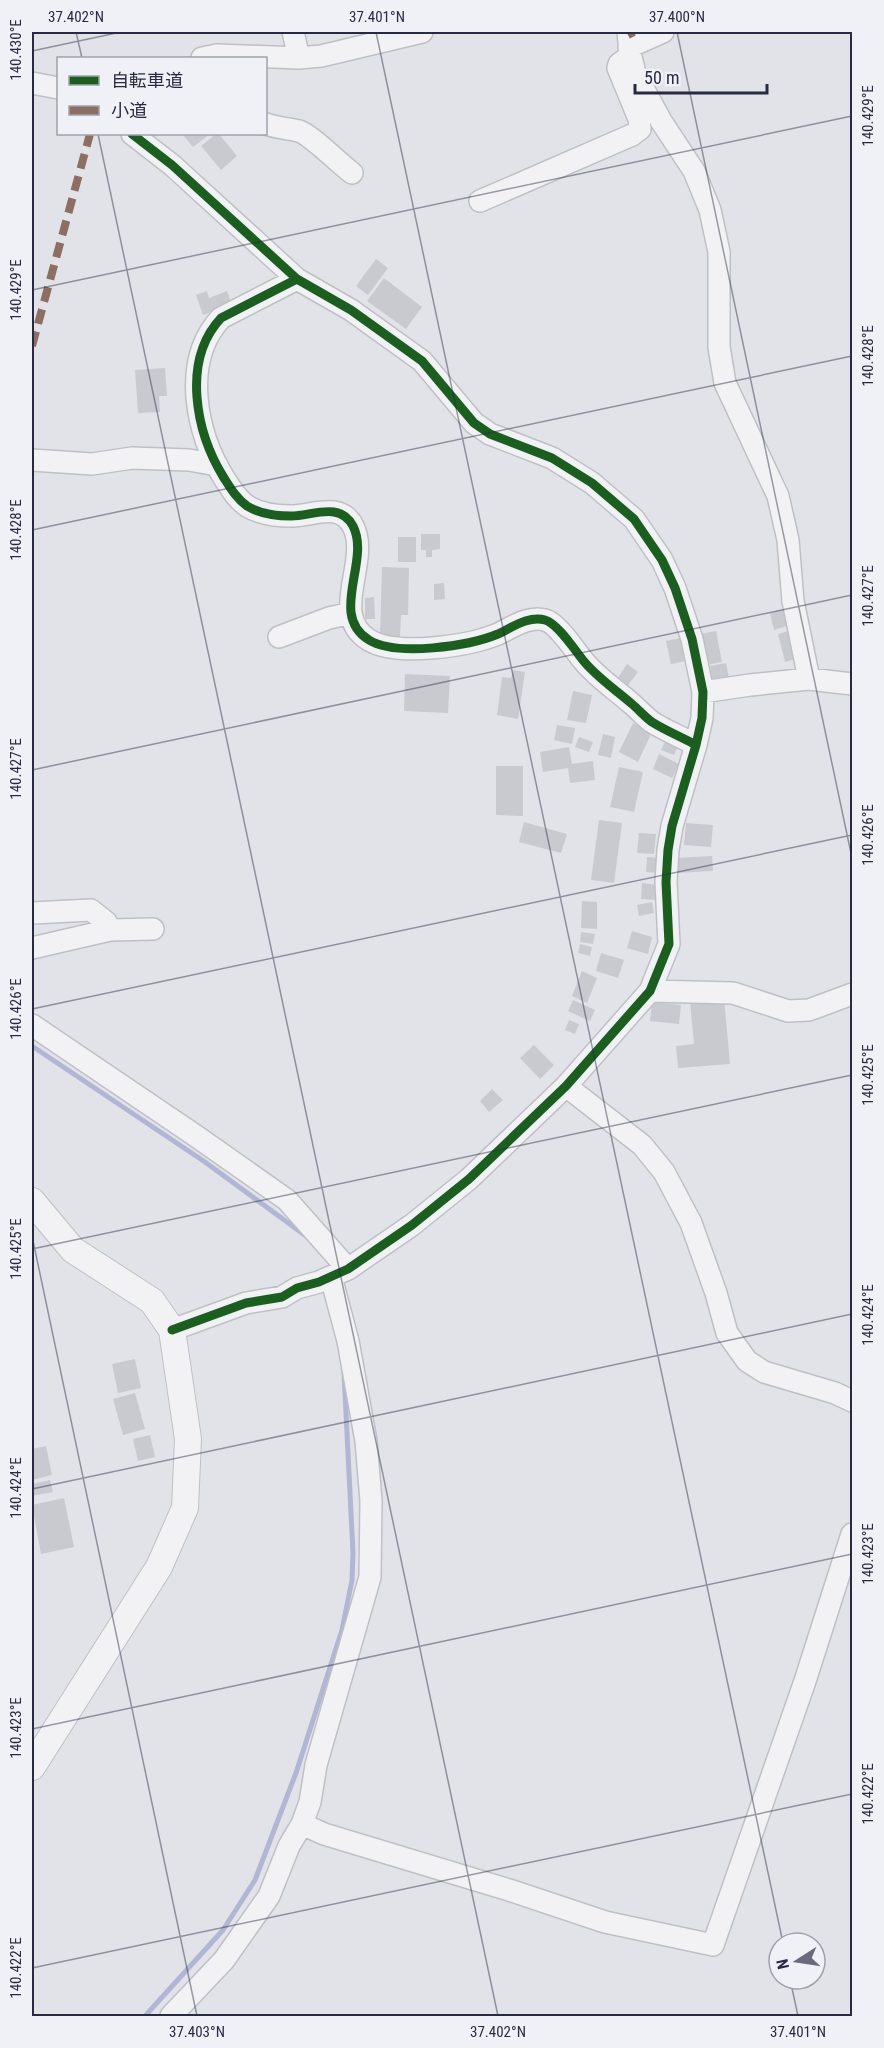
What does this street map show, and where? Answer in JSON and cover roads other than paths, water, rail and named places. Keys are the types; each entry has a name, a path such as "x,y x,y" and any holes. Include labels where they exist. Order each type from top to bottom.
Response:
{"street":[{"path":"293,32 299,58"},
{"path":"267,58 321,56 422,32"},
{"path":"480,201 632,135 640,129 639,119 618,68 629,45 663,32"},
{"path":"629,45 635,73 661,121 694,171 710,210 719,252 719,347 725,383 778,496 788,540 793,601 808,679"},
{"path":"32,83 57,88"},
{"path":"267,124 300,131 352,173"},
{"path":"133,135 172,165 297,279 351,310 422,361 474,423 490,434 552,458 592,483 634,519 662,560 675,588 692,639 703,692 702,718 672,826 668,850 666,882 669,944 650,991 566,1086 469,1179 412,1225 340,1273 297,1288 282,1297 246,1303 172,1330"},
{"path":"297,279 221,318 212,328 204,344 197,370 196,392 211,455 235,496 247,506 259,511 293,516 335,512 346,518 353,526 358,544 358,558 350,599 351,613 360,632 369,640 383,645 414,650 476,640 496,635 531,620 545,620 554,626 592,672 651,721 696,745"},
{"path":"32,460 92,464 132,458 189,460 217,465"},
{"path":"279,638 329,618 351,613"},
{"path":"703,692 808,679 852,684"},
{"path":"32,913 91,910 106,922 110,930"},
{"path":"32,948 110,930 153,929"},
{"path":"650,991 733,993 788,1011 809,1010 852,994"},
{"path":"32,1025 287,1200 340,1273 348,1341 366,1441 371,1501 370,1577 316,1765 310,1802 269,1896 224,1960 171,2016"},
{"path":"566,1086 642,1145 664,1172 691,1223 716,1293 727,1333 747,1361 764,1372 835,1393 852,1401"},
{"path":"32,1201 73,1250 152,1300 172,1330 188,1438 185,1508 159,1567 32,1767"},
{"path":"302,1824 324,1834 509,1890 605,1922 713,1945 805,1681 852,1534"}],"waterway":[{"path":"32,1046 205,1162 306,1236"},
{"path":"145,2016 223,1930 255,1880 296,1773 342,1630 352,1580 353,1553 344,1373"}]}
